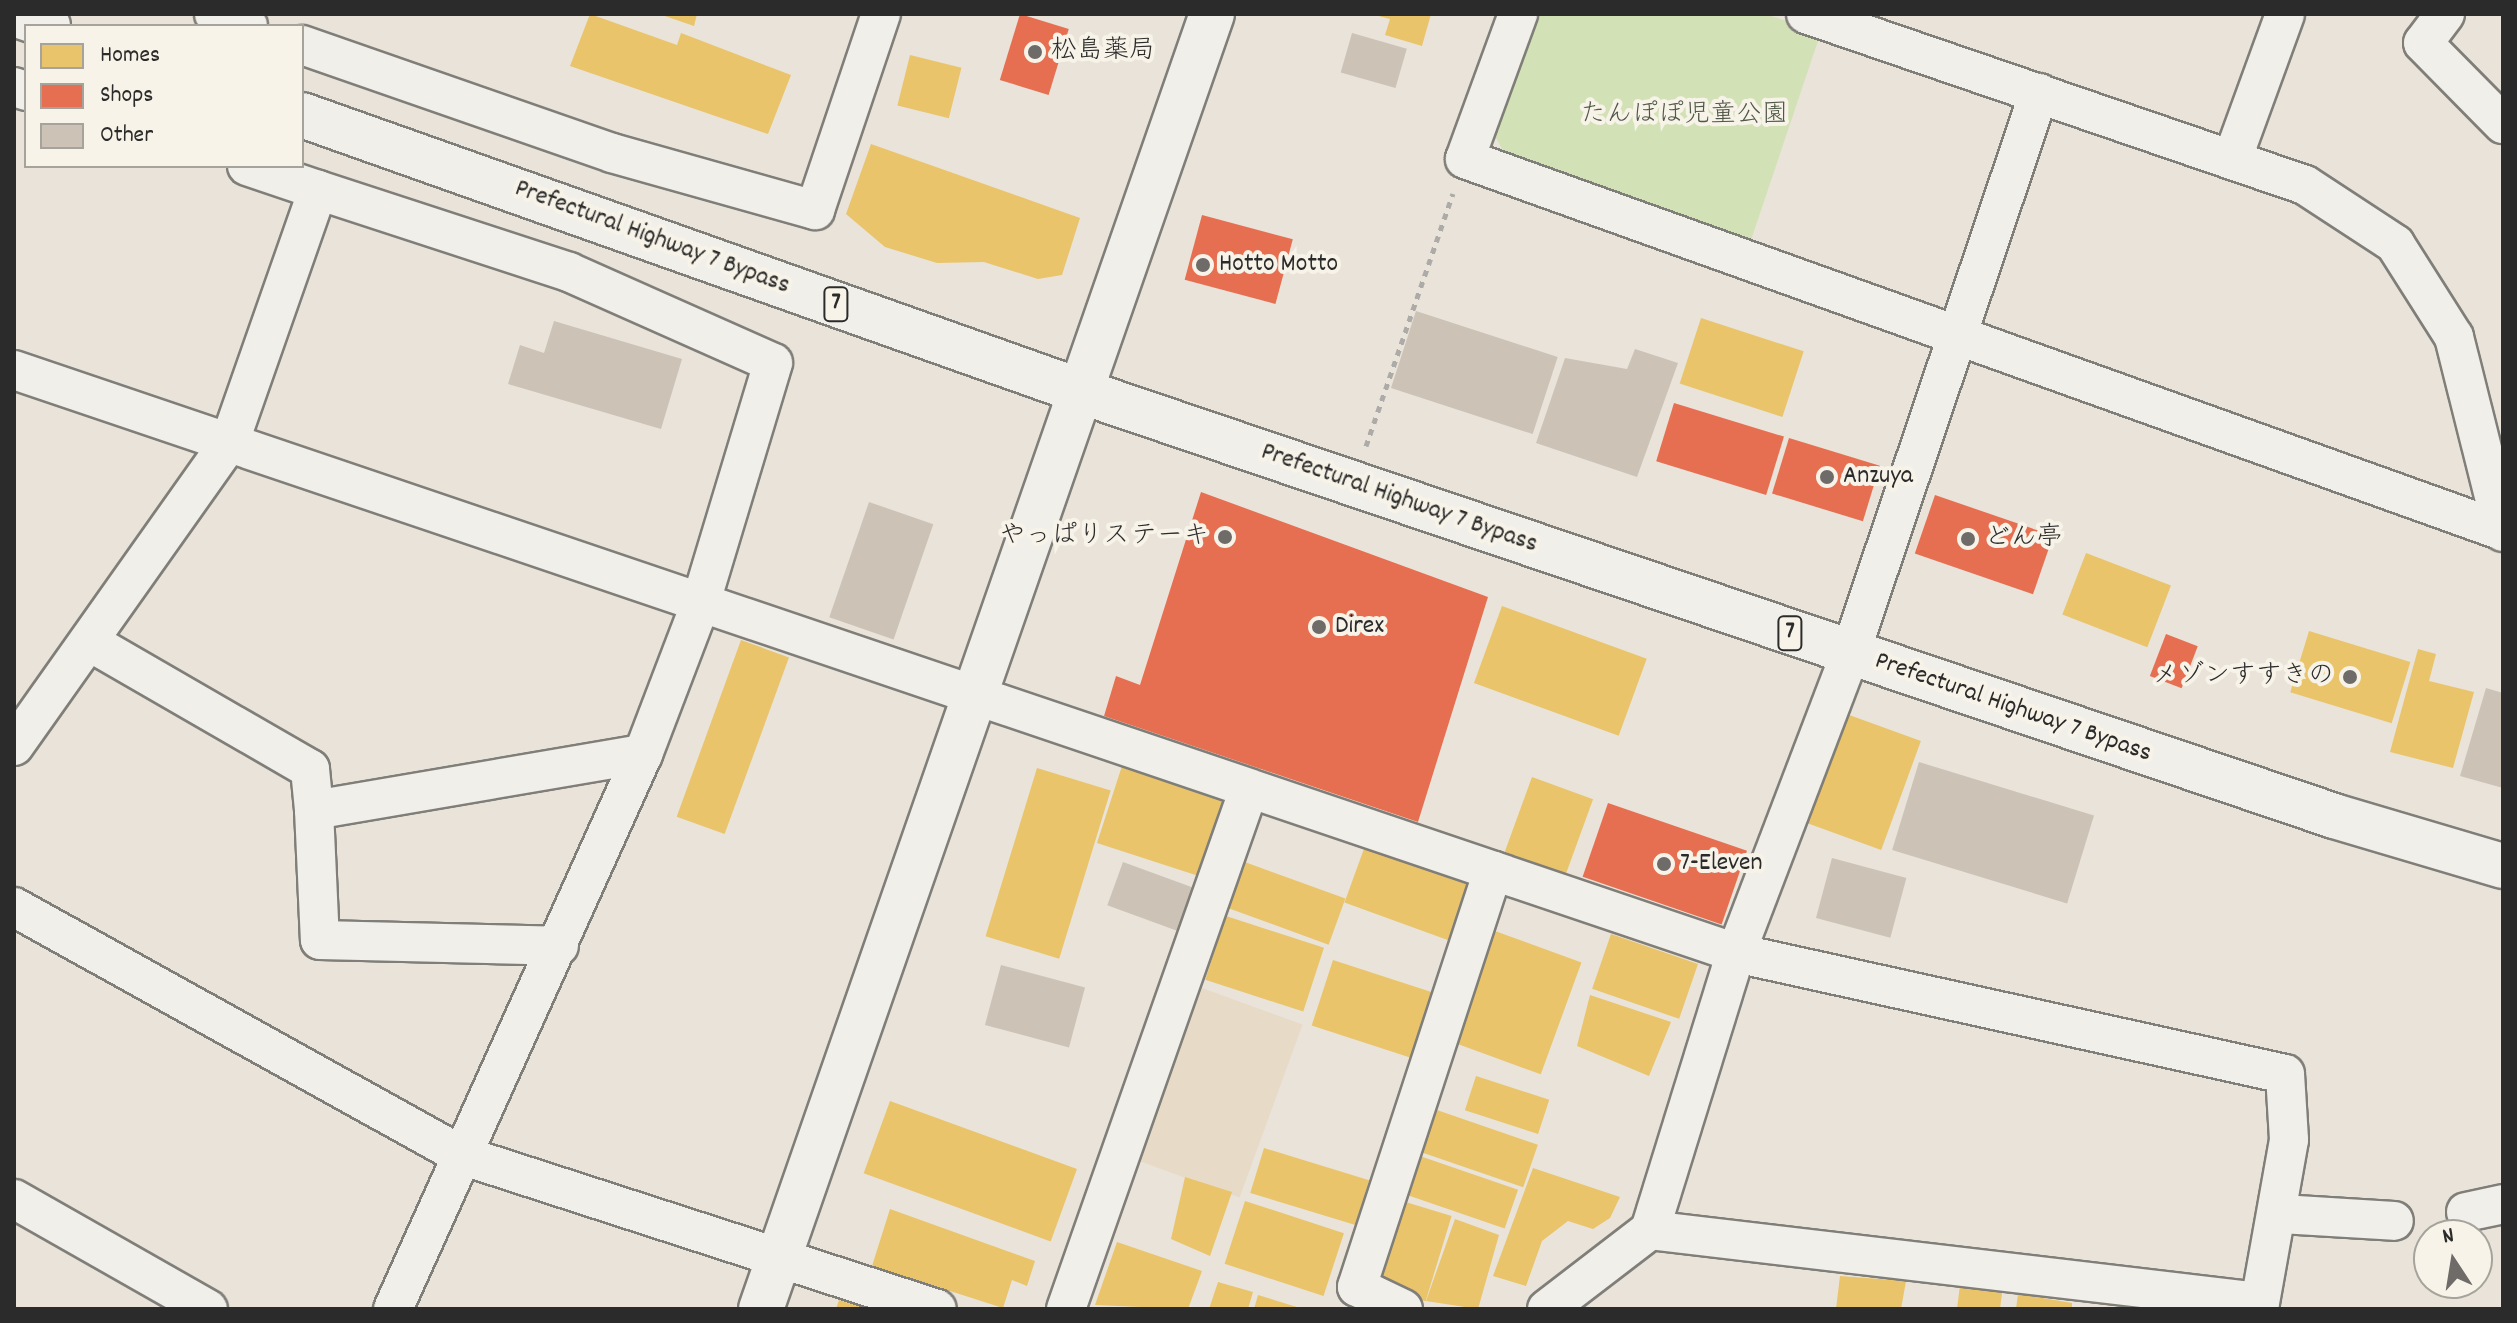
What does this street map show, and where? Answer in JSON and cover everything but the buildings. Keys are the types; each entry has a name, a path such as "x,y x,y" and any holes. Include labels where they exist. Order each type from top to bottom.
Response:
{"main road":[{"path":"14,14 42,24"},
{"path":"761,1309 1212,14"},
{"name":"Prefectural Highway 7 Bypass","path":"304,116 1080,391 1850,654 2503,866"}],"street":[{"path":"214,14 242,24"},
{"path":"304,46 612,153 815,210 881,14"},
{"path":"1518,14 1465,159 2501,531"},
{"path":"1806,14 2305,185 2395,244 2454,337 2501,531"},
{"path":"2232,160 2285,14"},
{"path":"2445,14 2423,43 2503,124"},
{"path":"1547,1309 1650,1230 1736,953 1850,654 2039,93"},
{"path":"253,168 569,272 773,363 700,605 643,754 393,1309"},
{"path":"14,746 230,441 318,190"},
{"path":"14,370 230,441 972,698 1736,953 2285,1074 2289,1140 2281,1214 2260,1302 1650,1230"},
{"path":"90,642 310,769 320,940 559,946"},
{"path":"314,810 643,754"},
{"path":"1066,1309 1249,789"},
{"path":"1403,1309 1357,1287 1493,871"},
{"path":"14,907 461,1155 777,1262 937,1309"},
{"path":"14,1199 208,1309"},
{"path":"2466,1212 2503,1204"},
{"path":"2281,1214 2394,1221"}],"path":[{"path":"1353,483 1465,159"}],"shaded area":[{"path":"1202,988 1303,1025 1240,1197 1139,1161"}],"green space":[{"name":"たんぽぽ児童公園","path":"1538,14 1765,14 1821,32 1748,249 1510,163 1495,136"}],"place":[{"name":"松島薬局","path":"1035,52"},
{"name":"Hotto Motto","path":"1203,265"},
{"name":"Anzuya","path":"1827,477"},
{"name":"やっぱりステーキ","path":"1225,537"},
{"name":"どん亭","path":"1968,539"},
{"name":"Direx","path":"1319,627"},
{"name":"メゾンすすきの","path":"2350,677"},
{"name":"7-Eleven","path":"1664,864"}]}
